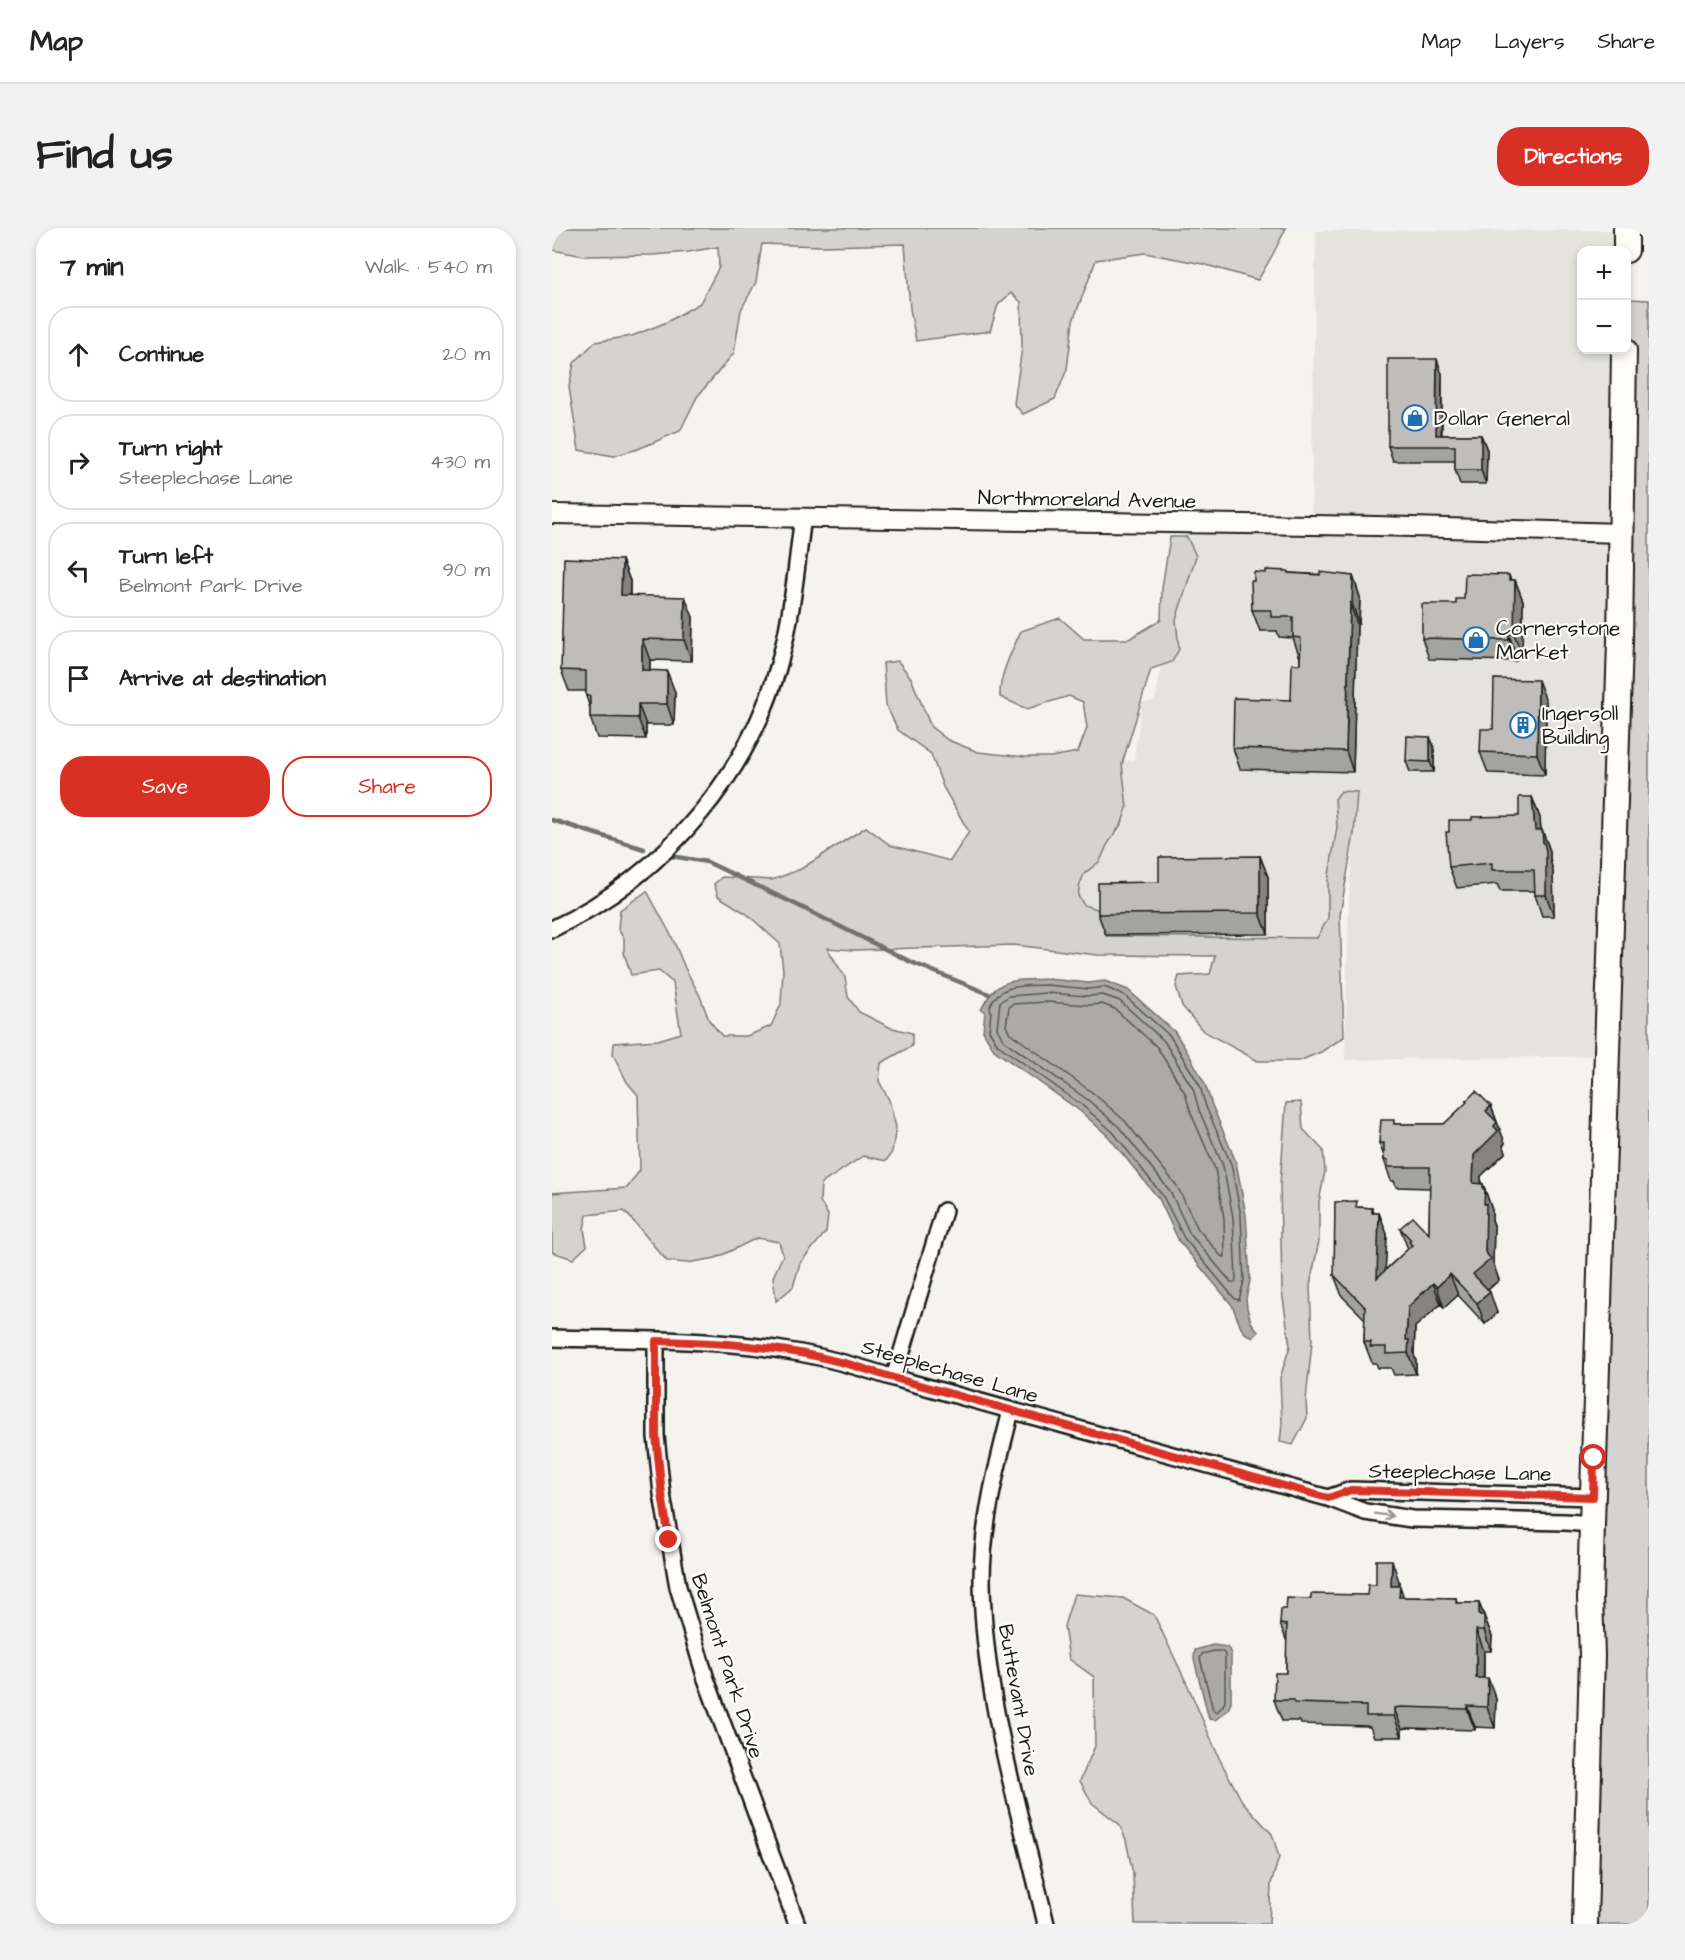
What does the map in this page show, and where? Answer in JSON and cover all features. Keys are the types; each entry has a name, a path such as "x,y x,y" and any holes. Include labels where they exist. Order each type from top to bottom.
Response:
{"main road":[{"path":"1626,228 1626,246"},
{"path":"1585,1924 1592,1655 1590,1598 1622,533 1624,354"}],"street":[{"name":"Northmoreland Avenue","path":"552,514 1385,526 1622,533"},
{"path":"552,929 609,897 665,851 692,824 735,765 766,703 784,645 803,517"},
{"path":"894,1378 944,1211"},
{"name":"Steeplechase Lane","path":"552,1338 734,1344 801,1353 841,1362 1328,1498 1365,1512 1412,1519 1592,1524"},
{"name":"Belmont Park Drive","path":"656,1341 656,1436 662,1494 678,1587 706,1679 797,1924"},
{"name":"Buttevant Drive","path":"1011,1411 992,1487 985,1533 982,1579 984,1636 996,1717 1046,1924"},
{"name":"Steeplechase Lane","path":"1328,1498 1351,1490 1593,1497"}],"shaded area":[{"path":"552,228 1286,228 1258,280 1203,264 1145,253 1096,260 1073,321 1067,369 1055,399 1023,414 1014,404 1022,347 1021,302 1011,293 998,305 990,331 916,341 910,309 905,244 822,246 762,244 756,282 741,310 734,353 697,397 680,431 638,449 614,456 579,450 569,387 574,363 595,342 632,336 667,322 700,303 719,267 718,247 653,255 584,256 552,250"},
{"path":"1626,230 1626,246 1577,246 1577,354 1624,354 1606,1056 1345,1060 1349,895 1357,792 1335,936 1317,938 1105,936 1073,925 1074,855 1110,760 1134,761 1142,702 1155,701 1187,523 1311,525 1316,231"},
{"path":"1631,299 1649,300 1649,1924 1585,1924 1626,354 1631,354"},
{"path":"1170,537 1187,537 1196,556 1176,620 1179,649 1172,662 1151,669 1122,764 1127,808 1122,823 1107,845 1100,861 1084,874 1078,896 1084,905 1097,909 1106,936 1317,938 1328,918 1328,881 1337,827 1335,799 1341,791 1357,792 1354,834 1340,915 1344,1037 1321,1052 1299,1061 1258,1061 1203,1031 1182,1006 1176,986 1179,976 1210,974 1215,956 1098,955 1014,945 854,950 827,948 845,977 848,997 859,1012 889,1027 912,1033 912,1046 881,1063 879,1081 889,1100 896,1127 892,1152 886,1161 863,1156 821,1184 820,1201 828,1215 826,1232 800,1263 793,1287 776,1301 773,1277 783,1255 779,1242 757,1238 716,1258 687,1263 667,1261 624,1211 587,1215 584,1229 587,1246 573,1259 552,1252 552,1193 627,1188 640,1170 638,1095 627,1082 613,1054 614,1043 658,1040 681,1033 673,983 659,971 631,975 624,953 624,939 618,929 620,910 647,891 672,937 709,1020 722,1036 747,1036 771,1026 781,1004 783,970 780,944 747,914 718,896 714,884 722,877 772,880 801,869 866,827 890,845 950,861 969,832 943,787 931,754 898,730 886,705 883,663 898,661 911,678 931,727 948,740 978,752 1025,757 1051,757 1078,752 1087,728 1083,702 1069,696 1027,709 1000,697 1002,680 1010,655 1021,631 1060,618 1084,639 1129,639 1161,620 1162,588"},
{"path":"1301,1102 1303,1129 1323,1150 1325,1171 1319,1202 1319,1241 1310,1285 1312,1342 1306,1400 1307,1418 1293,1445 1280,1442 1282,1424 1280,1378 1290,1346 1282,1291 1280,1185 1286,1103"},
{"path":"1074,1594 1123,1598 1154,1615 1220,1760 1242,1801 1272,1834 1279,1857 1271,1884 1269,1924 1135,1924 1133,1874 1126,1840 1119,1824 1092,1803 1080,1781 1095,1746 1094,1677 1069,1659 1064,1626"}],"water":[{"path":"1047,979 1089,983 1105,981 1128,990 1175,1032 1191,1058 1205,1084 1236,1162 1246,1215 1250,1281 1246,1298 1247,1308 1251,1322 1258,1332 1253,1338 1241,1328 1232,1305 1179,1241 1159,1199 1108,1136 1080,1111 994,1050 983,1031 985,1011 981,1010 993,991 1007,982"},
{"path":"1213,1645 1227,1647 1231,1653 1231,1702 1228,1710 1215,1720 1209,1719 1194,1659 1195,1650"}],"building":[{"path":"1388,359 1437,359 1436,435 1481,435 1481,470 1455,470 1455,446 1388,446"},
{"path":"564,558 622,560 621,595 685,597 684,640 642,639 642,670 667,671 667,704 638,704 638,718 590,717 590,696 586,696 586,671 561,670"},
{"path":"1266,570 1353,576 1352,603 1350,603 1346,751 1233,748 1234,698 1291,700 1292,664 1300,664 1301,638 1293,637 1293,617 1271,617 1271,610 1252,610 1251,581 1254,581 1254,572 1266,573"},
{"path":"1465,574 1509,575 1509,580 1515,580 1514,634 1509,634 1509,640 1422,638 1422,604 1456,604 1456,599 1464,599"},
{"path":"1494,679 1538,680 1537,754 1480,752 1481,729 1493,729"},
{"path":"1407,736 1430,737 1430,762 1406,761"},
{"path":"1519,797 1532,797 1535,830 1542,830 1546,851 1546,895 1535,895 1534,870 1492,870 1492,863 1449,867 1446,832 1449,832 1449,820 1519,816"},
{"path":"1260,856 1260,913 1098,914 1098,883 1159,882 1159,857"},
{"path":"1476,1091 1491,1106 1486,1111 1497,1122 1494,1126 1498,1131 1474,1155 1473,1183 1483,1184 1483,1189 1485,1189 1485,1252 1491,1259 1473,1274 1490,1292 1477,1303 1450,1274 1437,1287 1433,1283 1408,1307 1406,1340 1409,1340 1408,1353 1386,1354 1386,1347 1370,1347 1371,1342 1364,1342 1365,1307 1334,1275 1335,1202 1357,1201 1356,1207 1372,1208 1372,1213 1379,1213 1377,1278 1412,1245 1409,1242 1411,1240 1400,1228 1413,1217 1429,1234 1430,1167 1388,1167 1388,1160 1384,1160 1384,1143 1379,1143 1381,1120 1394,1120 1394,1124 1444,1124"},
{"path":"1376,1560 1392,1560 1391,1586 1400,1586 1399,1597 1456,1598 1456,1603 1479,1603 1479,1615 1484,1615 1484,1630 1476,1630 1476,1678 1488,1678 1487,1707 1467,1706 1467,1709 1401,1707 1394,1708 1394,1716 1366,1716 1366,1706 1274,1700 1275,1673 1286,1673 1287,1625 1280,1624 1281,1609 1286,1609 1287,1598 1311,1599 1311,1594 1367,1595 1368,1585 1376,1585"}],"waterway":[{"path":"552,820 644,849"},
{"path":"671,856 707,862 911,962 989,994"}],"place":[{"name":"Dollar General","path":"1415,418"},
{"name":"Cornerstone Market","path":"1476,640"},
{"name":"Ingersoll Building","path":"1523,725"}],"route":[{"path":"669,1540 656,1436 656,1341 692,1341 762,1347 841,1362 1328,1498 1351,1490 1593,1497 1594,1458"}]}
